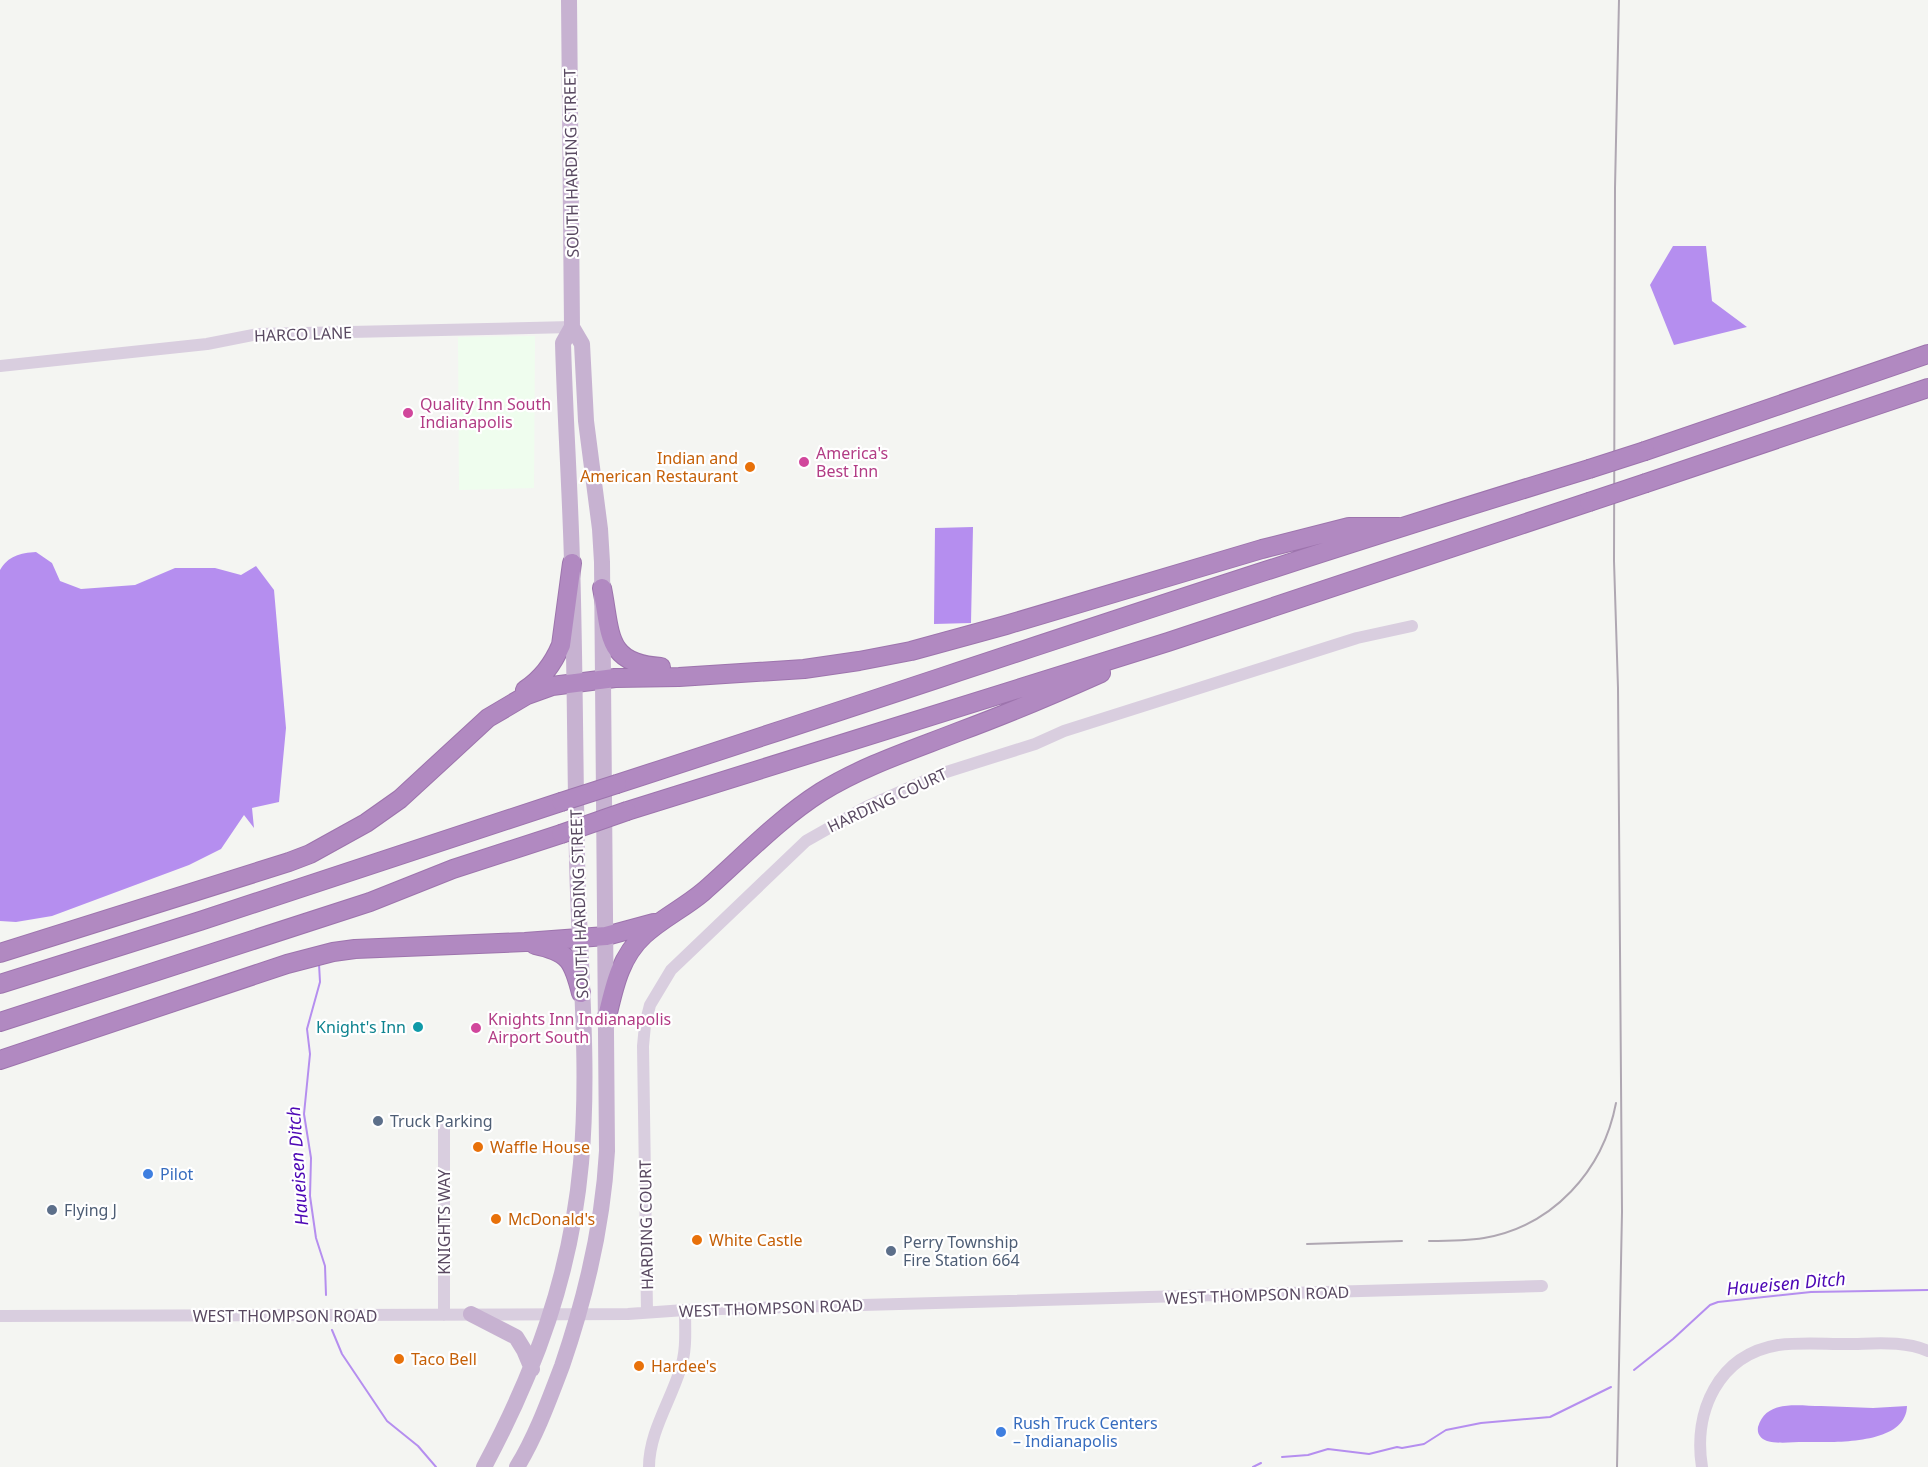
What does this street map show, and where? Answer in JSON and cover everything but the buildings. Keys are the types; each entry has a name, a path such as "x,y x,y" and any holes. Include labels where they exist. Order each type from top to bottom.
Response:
{"highway":[{"path":"0,984 200,921 1399,527 1645,451 1928,354"},
{"path":"0,1022 370,902 453,869 627,811 1168,642 1928,388"},
{"path":"0,953 279,866 310,854 366,824 421,780 488,718 539,690 602,680 804,669 860,661 912,651 1349,526 1399,527"},
{"path":"507,706 541,678 557,656 563,635 573,563"},
{"path":"602,588 614,644 624,658 635,664 647,666 750,671"},
{"path":"607,1017 617,978 625,959 645,934 691,903 765,836 820,793 857,773 1035,703 1168,642"},
{"path":"0,1060 287,964 333,952 606,936 670,917"},
{"path":"525,942 548,948 567,957 576,972 581,993"},
{"path":"0,978 77,959"}],"main road":[{"name":"SOUTH HARDING STREET","path":"517,1467 553,1391 579,1313 598,1234 607,1151 602,588 600,529 586,421 582,344 573,327 569,0"},
{"name":"SOUTH HARDING STREET","path":"484,1467 532,1370 552,1313 568,1245 581,1161 583,1077 573,563 563,343 573,327"},
{"path":"471,1314 516,1337 532,1370"}],"street":[{"name":"HARCO LANE","path":"0,366 207,344 258,334 573,327"},
{"name":"HARDING COURT","path":"647,1311 643,1046 650,1005 671,970 806,841 866,807 940,774 1035,744 1065,730 1357,638 1412,626"},
{"name":"KNIGHTS WAY","path":"444,1128 444,1316"},
{"name":"WEST THOMPSON ROAD","path":"0,1316 628,1314 647,1311 1542,1286"},
{"path":"649,1467 652,1443 683,1361 685,1310"},
{"path":"1702,1467 1701,1424 1708,1399 1721,1377 1735,1364 1752,1354 1769,1347 1788,1344 1894,1344 1909,1345 1928,1351"}],"shaded area":[{"path":"1673,246 1706,246 1712,301 1747,327 1674,345 1650,285"},
{"path":"535,336 534,488 459,490 458,337"},
{"path":"973,527 971,623 934,624 935,528"},
{"path":"36,552 52,563 60,581 81,589 135,585 175,568 215,568 241,575 256,566 274,590 286,728 279,802 252,808 254,828 244,815 221,849 189,865 52,916 16,922 0,921 0,570 7,561 15,556"},
{"path":"1793,1405 1873,1408 1907,1406 1903,1419 1894,1428 1866,1439 1832,1442 1776,1442 1767,1441 1759,1434 1758,1427 1762,1418 1775,1408"}],"waterway":[{"name":"Haueisen Ditch","path":"319,964 320,982 307,1029 310,1054 304,1114 311,1158 310,1196 316,1238 325,1266 326,1295"},
{"name":"Haueisen Ditch","path":"1634,1370 1710,1305 1718,1302 1811,1292 1928,1290"},
{"name":"Haueisen Ditch","path":"332,1330 342,1354 387,1421 418,1446 436,1467"},
{"name":"Haueisen Ditch","path":"1282,1457 1308,1455 1328,1449 1369,1454 1397,1447 1424,1444 1446,1430 1481,1423 1550,1417 1611,1387"},
{"name":"Haueisen Ditch","path":"1253,1467 1261,1463"}],"railway":[{"path":"1617,1467 1622,1212 1618,688 1614,561 1615,188 1619,0"},
{"path":"1429,1241 1477,1239 1509,1232 1553,1208 1571,1192 1600,1151 1616,1103"},
{"path":"1307,1244 1402,1241"}],"place":[{"name":"Quality Inn South Indianapolis","path":"408,413"},
{"name":"America's Best Inn","path":"804,462"},
{"name":"Indian and American Restaurant","path":"750,467"},
{"name":"Knight's Inn","path":"418,1027"},
{"name":"Knights Inn Indianapolis Airport South","path":"476,1028"},
{"name":"Truck Parking","path":"378,1121"},
{"name":"Waffle House","path":"478,1147"},
{"name":"Pilot","path":"148,1174"},
{"name":"Flying J","path":"52,1210"},
{"name":"McDonald's","path":"496,1219"},
{"name":"White Castle","path":"697,1240"},
{"name":"Perry Township Fire Station 664","path":"891,1251"},
{"name":"Taco Bell","path":"399,1359"},
{"name":"Hardee's","path":"639,1366"},
{"name":"Rush Truck Centers – Indianapolis","path":"1001,1432"}]}
